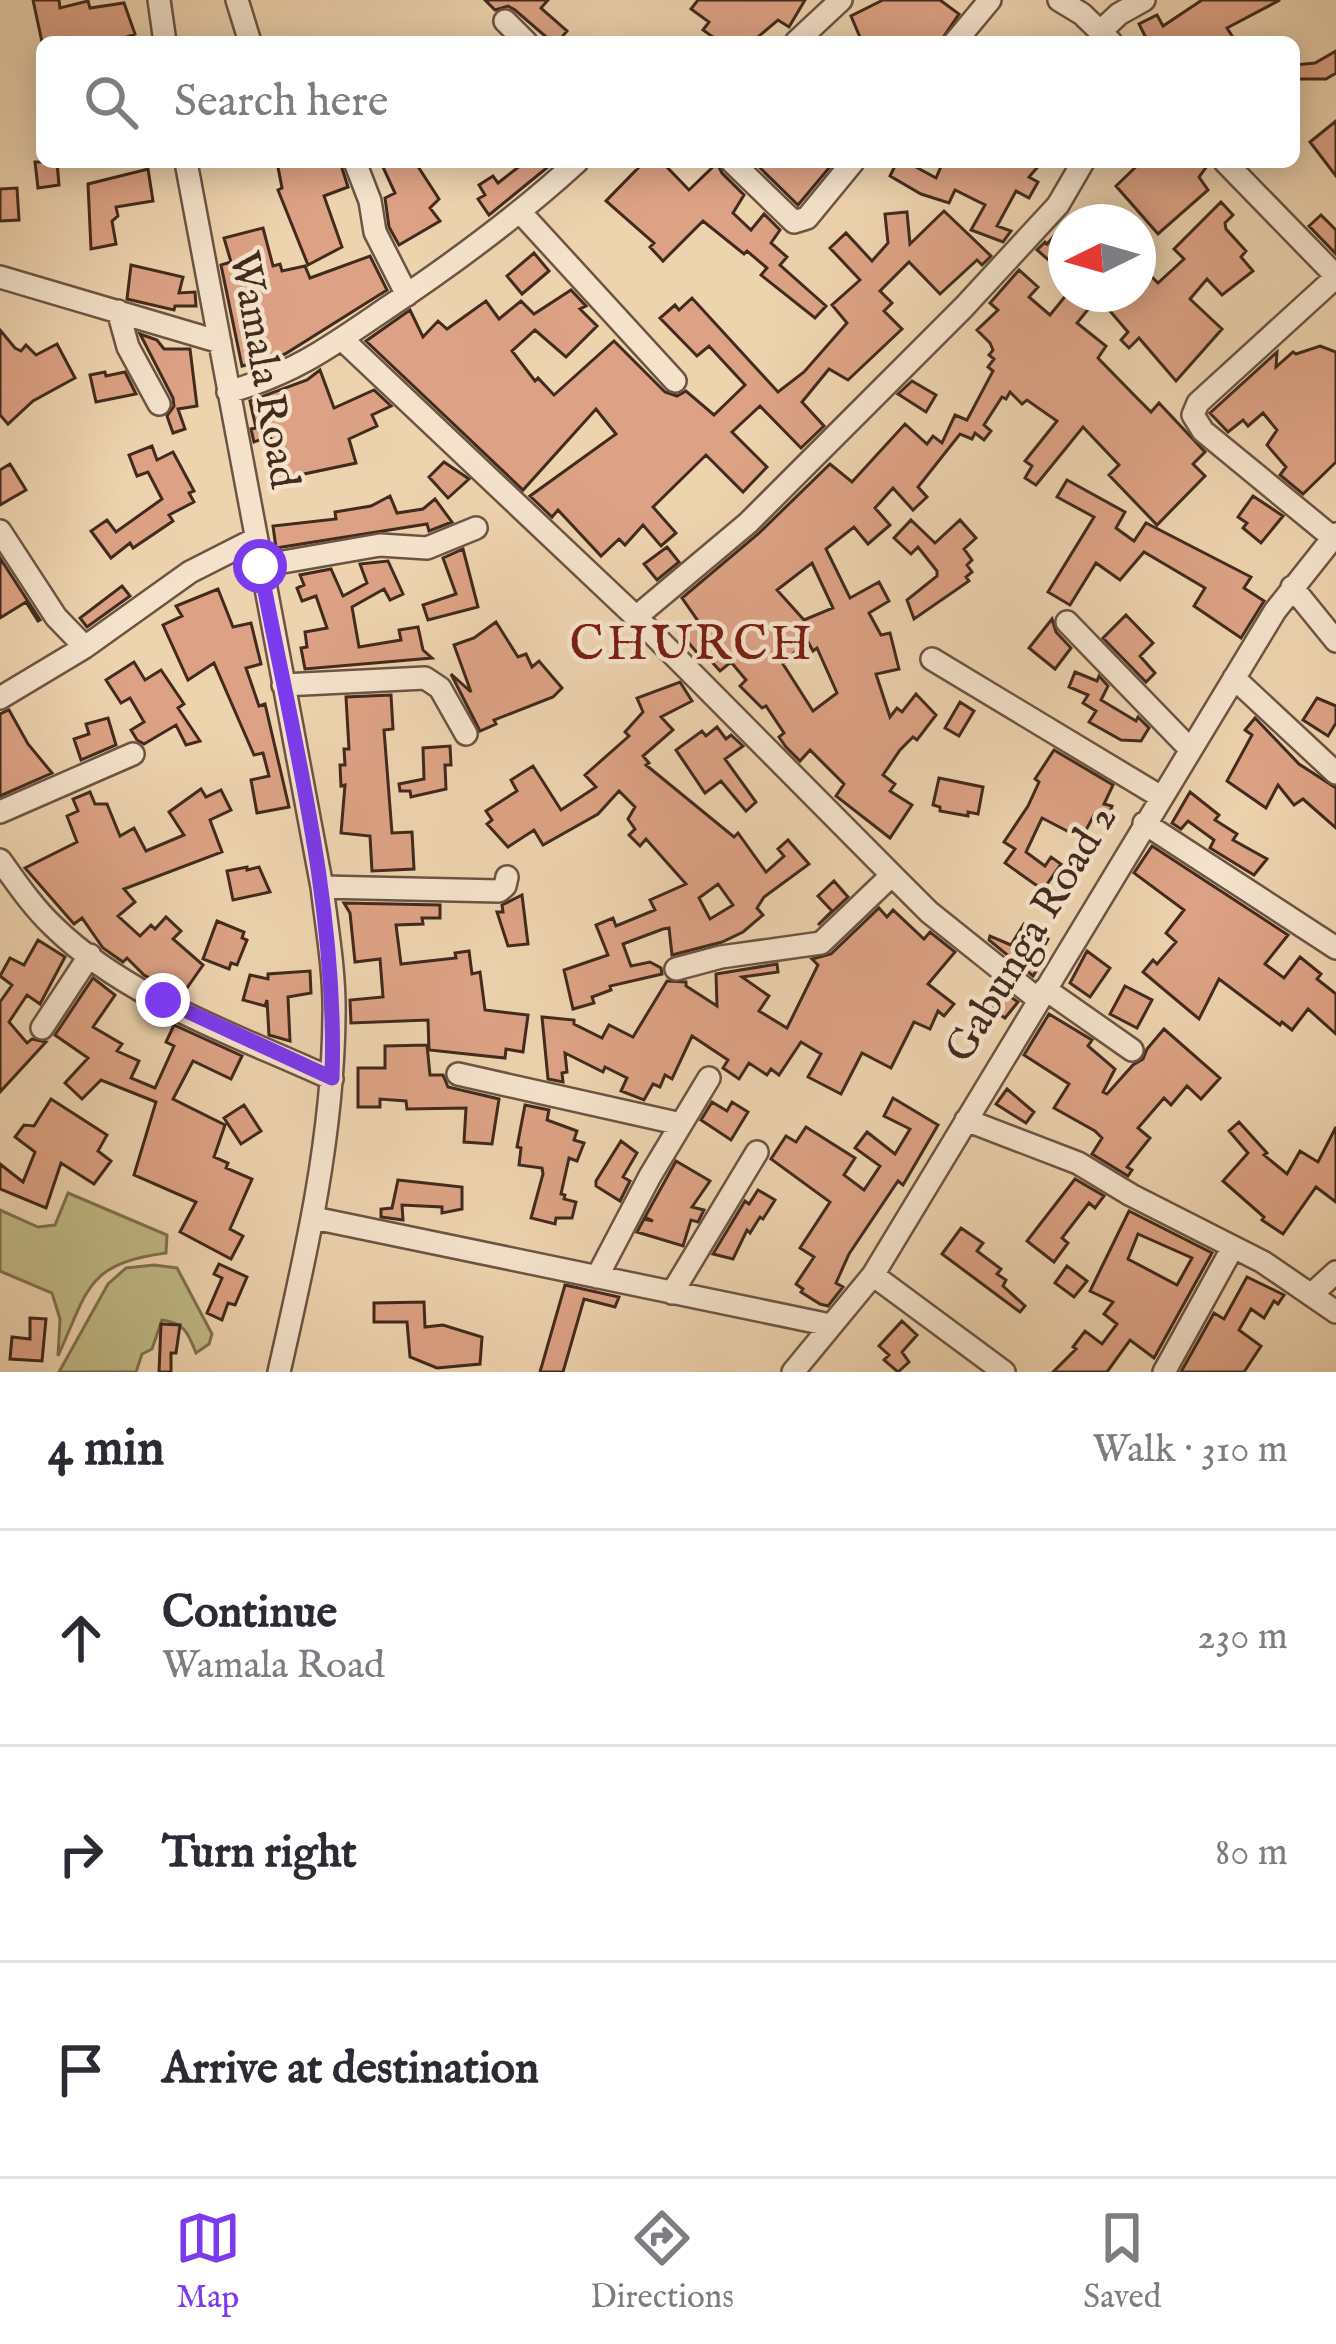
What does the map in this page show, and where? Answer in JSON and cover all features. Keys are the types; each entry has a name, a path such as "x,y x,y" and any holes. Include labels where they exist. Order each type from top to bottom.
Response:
{"street":[{"path":"159,0 164,36"},
{"path":"237,0 248,36"},
{"path":"802,36 841,0"},
{"path":"960,36 990,0"},
{"path":"1059,0 1106,36 1119,14 1144,0"},
{"path":"505,21 520,36"},
{"name":"Wamala Road","path":"187,168 322,887 334,994 332,1078 314,1218 279,1372"},
{"path":"357,168 370,201 373,227 407,295"},
{"path":"228,392 282,375 343,340 522,214 571,168"},
{"path":"738,168 794,222 806,218 849,168"},
{"path":"636,617 748,523 917,355 1058,205 1080,168"},
{"path":"1231,168 1336,277 1198,403 1193,415 1203,430 1334,536"},
{"path":"522,214 675,381"},
{"path":"0,277 220,342"},
{"path":"118,311 128,347 159,404"},
{"path":"343,340 636,617 929,912 1042,995 1132,1050"},
{"path":"260,566 380,545 427,548 476,528"},
{"path":"3,535 56,617 85,647"},
{"name":"Gabunga Road 2","path":"793,1372 873,1276 1234,678 1292,587 1334,536"},
{"path":"0,698 85,647 190,572 255,539"},
{"path":"1292,587 1336,641"},
{"path":"1067,622 1190,749"},
{"path":"932,659 1161,797"},
{"path":"283,685 424,678 440,688 466,734"},
{"path":"1234,678 1336,773"},
{"path":"0,812 133,754"},
{"path":"1144,824 1336,948"},
{"path":"0,860 56,929 90,955 163,1000 332,1078"},
{"path":"676,969 721,957 821,943 892,875"},
{"path":"322,887 499,891 507,877"},
{"path":"42,1028 90,955"},
{"path":"458,1074 681,1124"},
{"path":"597,1277 709,1078"},
{"path":"966,1120 1078,1163 1233,1247 1336,1312"},
{"path":"672,1292 757,1152"},
{"path":"314,1218 830,1325"},
{"path":"1164,1372 1233,1247"},
{"path":"1312,1294 1336,1272"},
{"path":"873,1276 1004,1372"}],"shaded area":[{"path":"68,1193 167,1235 166,1253 105,1272 85,1296 58,1356 60,1319 52,1293 0,1271 0,1210 38,1227 55,1225"},
{"path":"126,1268 177,1268 212,1334 209,1344 196,1353 185,1330 162,1320 152,1349 142,1354 136,1372 59,1372 108,1284"}],"building":[{"path":"33,0 59,0 60,8 88,1 90,8 124,3 135,34 130,36 41,36"},
{"path":"485,0 548,0 541,8 567,31 563,36 545,36 508,6 495,10"},
{"path":"698,0 805,0 789,27 778,20 759,36 712,36 703,30 709,22 691,9"},
{"path":"883,0 940,0 959,14 944,36 859,36 851,16"},
{"path":"1202,0 1280,0 1227,28 1232,36 1145,36 1139,24 1157,15 1163,26"},
{"path":"1336,51 1336,73 1326,79 1300,79 1300,64 1315,63"},
{"path":"1336,121 1336,176 1310,142"},
{"path":"35,162 36,168 58,168 59,185 38,188"},
{"path":"278,168 342,168 348,187 324,196 342,247 308,265 278,190 282,188"},
{"path":"383,168 419,168 439,199 430,208 440,221 399,245 389,227 385,198 395,193"},
{"path":"517,168 547,168 489,215 478,199 485,195 479,185 493,176 498,183"},
{"path":"638,168 668,168 689,190 712,168 720,168 744,195 733,213 751,230 764,214 780,230 771,243 787,257 780,265 826,306 815,318 761,275 767,268 703,221 663,261 650,247 654,243 606,201"},
{"path":"760,168 829,168 798,205"},
{"path":"894,168 918,168 936,178 940,168 1037,168 1029,177 1038,182 1029,198 1016,191 997,226 1011,231 1003,242 971,230 985,205 955,190 949,203 890,176"},
{"path":"1135,168 1206,168 1199,177 1208,190 1158,234 1156,204 1132,204 1116,186"},
{"path":"148,169 153,201 116,207 118,216 112,221 116,244 91,249 88,184"},
{"path":"17,188 19,220 0,221 0,189"},
{"path":"1221,202 1233,215 1226,229 1246,251 1241,257 1253,271 1222,295 1207,279 1190,299 1222,329 1176,381 1139,338 1129,348 1121,340 1128,332 1111,312 1156,312 1156,281 1184,259 1174,249"},
{"path":"944,211 991,256 982,265 977,260 940,294 909,262 880,291 892,303 884,311 902,329 848,380 829,369 802,402 824,426 801,448 760,406 732,432 767,467 743,492 706,455 653,507 676,533 661,546 643,525 625,545 619,539 601,556 558,510 552,517 530,496 616,434 596,409 523,490 366,341 410,310 423,337 438,321 447,329 486,301 499,319 521,301 534,314 571,290 586,306 580,309 597,326 566,357 535,330 512,351 535,381 538,378 554,395 614,341 665,392 677,396 686,391 714,415 745,385 709,346 697,356 660,318 692,298 778,392 804,372 847,323 832,305 860,280 830,248 846,233 872,261 888,243 885,214 907,212 910,244"},
{"path":"1321,215 1336,230 1336,254 1309,226"},
{"path":"263,228 273,266 280,264 282,271 305,266 310,278 370,256 387,290 285,354 242,366 221,265 231,262 224,238"},
{"path":"1048,243 1048,259 1037,250"},
{"path":"534,253 549,271 522,294 507,276"},
{"path":"131,265 183,277 179,293 195,292 196,306 175,306 174,310 127,299"},
{"path":"1019,270 1038,287 1029,297 1050,315 1086,312 1077,323 1106,346 1098,358 1151,412 1159,403 1205,452 1193,464 1205,476 1157,525 1109,475 1119,465 1083,427 1036,485 1025,478 1032,466 1025,461 1057,421 1027,400 1022,404 1010,392 984,425 991,431 984,440 975,433 972,439 960,434 918,487 927,497 913,510 893,488 875,508 890,525 868,544 854,527 826,549 850,598 879,582 889,601 869,613 881,635 890,633 899,669 876,674 890,717 897,708 902,712 916,694 936,715 917,740 913,737 900,750 883,775 895,784 890,791 912,805 890,838 836,796 844,784 810,750 800,761 786,747 779,737 784,733 766,706 762,708 740,686 746,680 731,662 720,671 703,652 699,655 681,634 698,621 682,598 830,464 852,482 905,424 927,444 933,436 942,443 955,415 967,420 993,371 988,367 993,350 977,330 998,310 990,303","holes":["812,563 833,608 804,620 777,590","807,640 813,651 817,648 837,693 813,711 783,664"]},
{"path":"0,330 15,348 21,351 26,345 36,355 57,344 75,378 33,401 8,424 0,415"},
{"path":"140,334 157,340 164,349 190,349 197,406 178,409 185,429 173,433 167,416 173,398"},
{"path":"1320,346 1336,352 1336,462 1303,494 1280,475 1286,467 1267,445 1277,430 1263,413 1248,426 1243,420 1228,432 1210,413 1277,352 1276,367 1293,352"},
{"path":"320,370 334,408 374,390 391,406 372,415 377,426 349,439 356,463 270,486 268,473 281,470 270,436 254,442 250,401 307,380"},
{"path":"105,372 106,376 125,372 136,394 96,402 90,375"},
{"path":"912,381 936,395 926,412 898,394"},
{"path":"152,446 157,460 173,452 194,491 189,493 194,502 169,515 173,521 133,548 130,543 111,558 91,531 107,520 116,532 162,499 148,472 137,476 129,455"},
{"path":"444,462 469,479 448,498 429,477"},
{"path":"10,464 26,490 0,505 0,470"},
{"path":"1067,480 1125,512 1116,528 1134,541 1146,523 1251,577 1244,588 1264,601 1241,638 1194,606 1205,588 1144,552 1120,580 1096,563 1070,605 1048,592 1094,517 1057,497"},
{"path":"390,496 397,513 423,509 435,499 452,522 429,531 427,524 276,548 273,526 336,519 335,512 371,506"},
{"path":"1253,496 1283,516 1261,543 1238,517"},
{"path":"911,520 935,543 960,520 976,538 964,549 972,560 967,565 972,572 966,577 969,581 914,619 907,600 937,571 918,547 911,554 894,538"},
{"path":"667,547 679,562 657,580 644,564"},
{"path":"463,549 478,607 428,620 423,605 456,594 443,558"},
{"path":"0,558 40,620 26,602 0,618"},
{"path":"388,561 403,594 390,600 384,589 352,607 359,647 401,640 399,630 418,627 423,650 432,658 305,669 301,648 307,647 305,632 327,628 316,596 302,601 297,588 304,585 300,575 331,569 343,596 367,583 360,564"},
{"path":"122,586 130,596 87,627 80,618"},
{"path":"218,589 233,627 251,623 261,664 246,668 259,706 265,704 289,807 257,813 251,780 269,776 263,753 254,755 214,663 188,680 163,625 182,616 176,606"},
{"path":"1126,615 1153,643 1140,656 1155,673 1146,682 1103,638"},
{"path":"1052,619 1056,632 1071,648 1055,669 1029,648"},
{"path":"496,622 518,657 526,654 532,667 539,661 562,688 553,697 494,720 496,724 480,731 451,674 471,692 454,645"},
{"path":"134,662 145,680 161,670 184,704 178,708 200,741 186,745 176,725 144,744 137,740 131,730 144,722 130,698 121,703 106,680"},
{"path":"1075,672 1097,681 1099,676 1108,686 1101,700 1136,721 1138,717 1149,728 1141,741 1121,740 1089,722 1096,711 1083,703 1088,695 1069,687"},
{"path":"680,682 692,701 661,717 673,730 643,756 646,765 734,837 738,833 766,872 784,856 778,849 788,840 809,864 764,897 757,908 763,915 722,942 672,955 669,928 623,944 631,966 650,962 662,974 610,986 611,990 592,997 594,1003 573,1009 564,970 608,955 596,925 613,918 616,926 655,910 650,900 686,884 646,839 640,846 629,835 635,829 628,819 635,807 619,791 598,814 543,845 534,830 508,847 487,824 492,820 486,811 517,791 511,780 533,766 561,810 596,787 585,775 629,736 625,732 643,712 637,698","holes":["718,884 733,905 710,919 699,898"]},
{"path":"391,695 393,729 384,730 392,833 412,832 414,869 372,871 370,836 341,833 345,785 341,786 340,765 345,765 344,749 349,749 346,697"},
{"path":"1317,698 1336,706 1336,723 1328,736 1303,720"},
{"path":"960,702 974,711 959,736 945,728"},
{"path":"9,710 52,773 0,796 0,714"},
{"path":"108,718 116,745 81,760 74,739 89,734 86,724"},
{"path":"1255,718 1299,764 1336,788 1336,828 1303,799 1294,805 1278,785 1266,808 1227,781 1252,735 1245,730"},
{"path":"717,727 726,739 731,735 743,746 725,759 756,802 746,811 721,781 705,793 676,750 702,731 706,736"},
{"path":"450,746 446,789 411,797 410,791 400,791 399,784 424,779 423,748"},
{"path":"1054,750 1113,785 1104,804 1112,806 1108,819 1094,815 1085,832 1076,827 1073,834 1042,818 1026,852 1045,866 1051,857 1061,864 1043,890 1005,863 1015,849 1004,842 1028,806 1039,782 1035,779"},
{"path":"939,778 983,787 978,814 940,811 933,805"},
{"path":"201,789 206,797 221,790 231,810 210,820 222,852 124,889 135,902 118,916 140,936 166,917 181,931 173,939 203,965 182,995 144,975 127,958 123,962 103,948 82,918 74,924 25,868 77,842 67,816 78,811 73,799 90,792 95,804 107,804 120,836 134,828 146,851 184,835 169,812"},
{"path":"1190,792 1219,815 1215,820 1237,834 1233,840 1267,859 1254,875 1210,848 1214,840 1188,821 1181,829 1172,823"},
{"path":"1152,846 1288,935 1265,964 1284,978 1300,957 1321,974 1317,979 1336,994 1336,1034 1308,1009 1292,1030 1280,1025 1219,979 1199,1019 1143,972 1176,942 1166,933 1184,910 1134,873"},
{"path":"259,867 270,892 233,900 227,871"},
{"path":"834,881 848,897 818,925 832,911 818,896"},
{"path":"522,895 528,944 508,946 497,912"},
{"path":"344,903 440,905 440,918 396,925 401,964 456,958 455,953 469,951 472,974 480,972 485,1010 528,1015 523,1052 506,1049 505,1058 429,1050 428,1020 351,1023 350,1000 383,997 380,959 355,962 350,913"},
{"path":"879,908 887,917 893,910 924,939 930,932 955,952 928,984 954,1004 944,1016 938,1011 930,1029 914,1022 891,1068 862,1053 841,1094 808,1077 821,1054 801,1042 779,1075 771,1069 767,1075 749,1063 739,1079 723,1068 728,1060 692,1036 672,1079 665,1075 660,1087 653,1084 644,1100 621,1091 627,1078 565,1053 563,1082 548,1079 542,1017 574,1020 602,1038 609,1025 633,1037 667,981 686,982 717,1006 716,974 777,964 778,972 742,977 769,996 759,1011 787,1028 818,965 812,959 831,954"},
{"path":"217,921 244,932 242,938 247,940 237,965 231,963 229,969 203,959"},
{"path":"1024,924 1048,939 1033,976 989,940 990,936 1011,945"},
{"path":"38,940 65,957 40,1004 27,995 9,1022 27,1043 32,1039 46,1042 0,1092 0,1002 12,985 0,976 10,958 24,965"},
{"path":"1087,951 1110,968 1090,997 1070,983"},
{"path":"310,971 311,993 288,997 290,1041 269,1035 267,1000 265,1006 243,1000 250,975 268,979 268,974"},
{"path":"93,978 115,995 93,1027 122,1044 117,1051 139,1061 131,1078 155,1088 174,1046 166,1042 174,1025 242,1056 231,1079 193,1061 173,1099 225,1125 214,1157 252,1179 230,1229 243,1236 231,1259 180,1232 196,1202 134,1175 156,1102 101,1080 82,1099 65,1083 88,1058 55,1035"},
{"path":"1125,986 1152,1000 1137,1028 1110,1014"},
{"path":"997,987 1018,1002 1005,1018 989,1002"},
{"path":"1049,1014 1092,1040 1088,1046 1115,1069 1103,1092 1107,1094 1143,1059 1164,1029 1220,1078 1201,1099 1187,1086 1171,1105 1164,1098 1138,1128 1150,1138 1127,1167 1132,1170 1128,1176 1092,1154 1102,1138 1095,1131 1054,1108 1069,1084 1024,1055"},
{"path":"427,1045 430,1075 443,1075 448,1087 499,1099 492,1144 464,1142 466,1108 407,1109 406,1101 380,1099 380,1107 358,1107 358,1068 385,1068 385,1046"},
{"path":"1007,1089 1034,1112 1026,1123 996,1104"},
{"path":"893,1098 938,1125 903,1185 898,1181 849,1254 836,1283 843,1287 828,1306 820,1304 796,1284 814,1257 800,1248 830,1202 771,1159 786,1136 796,1142 806,1127 855,1158 844,1175 864,1190 880,1166 855,1148 867,1132 895,1154 910,1129 884,1116"},
{"path":"51,1099 107,1135 98,1151 111,1161 94,1184 61,1163 46,1208 0,1189 0,1164 23,1182 35,1152 15,1137 24,1125 34,1126"},
{"path":"712,1102 727,1111 732,1102 748,1112 731,1140 701,1120"},
{"path":"244,1105 261,1131 241,1144 224,1118"},
{"path":"525,1105 549,1110 547,1120 577,1131 574,1140 584,1143 577,1161 569,1158 561,1194 576,1202 572,1218 556,1218 555,1224 531,1218 543,1174 542,1168 519,1165 521,1148 517,1147"},
{"path":"1239,1122 1267,1153 1264,1155 1287,1174 1300,1151 1318,1162 1336,1127 1336,1202 1316,1187 1283,1234 1262,1220 1223,1181 1248,1153 1229,1131"},
{"path":"621,1141 637,1153 623,1177 630,1181 620,1201 596,1186 596,1181"},
{"path":"676,1161 710,1181 692,1207 704,1210 698,1222 691,1220 683,1246 637,1232 644,1219 653,1221 645,1217"},
{"path":"1075,1179 1104,1196 1095,1208 1089,1203 1062,1238 1068,1243 1054,1262 1027,1241"},
{"path":"398,1180 462,1187 462,1209 442,1213 442,1207 402,1205 403,1220 381,1217 381,1209 392,1208"},
{"path":"758,1190 775,1200 763,1219 750,1233 747,1230 733,1259 713,1254 745,1201 749,1204"},
{"path":"1129,1211 1212,1253 1154,1358 1130,1340 1107,1372 1053,1372 1076,1349 1085,1331 1102,1344 1117,1324 1104,1314 1113,1302 1090,1291","holes":["1138,1234 1192,1258 1177,1285 1128,1259"]},
{"path":"961,1228 983,1243 977,1251 1001,1269 997,1274 1006,1280 1003,1286 1025,1306 1020,1312 942,1254"},
{"path":"219,1264 247,1277 235,1305 228,1303 222,1320 207,1313 222,1278 214,1274"},
{"path":"1067,1266 1087,1281 1074,1297 1055,1283"},
{"path":"1247,1277 1284,1295 1278,1304 1274,1301 1264,1318 1251,1309 1239,1330 1261,1346 1244,1372 1181,1372 1214,1313 1224,1319"},
{"path":"565,1285 619,1297 615,1307 584,1299 563,1372 540,1372"},
{"path":"424,1302 425,1327 443,1325 482,1337 480,1364 437,1368 410,1357 407,1322 374,1322 374,1303"},
{"path":"30,1318 46,1319 42,1361 10,1359 12,1337 30,1339"},
{"path":"902,1321 917,1335 902,1352 909,1362 898,1372 884,1360 889,1355 879,1346"},
{"path":"161,1324 180,1325 171,1372 159,1372"}],"district":[{"name":"CHURCH","path":"692,646"}],"route":[{"path":"163,1000 332,1078 334,1011 322,887 260,566"}]}
